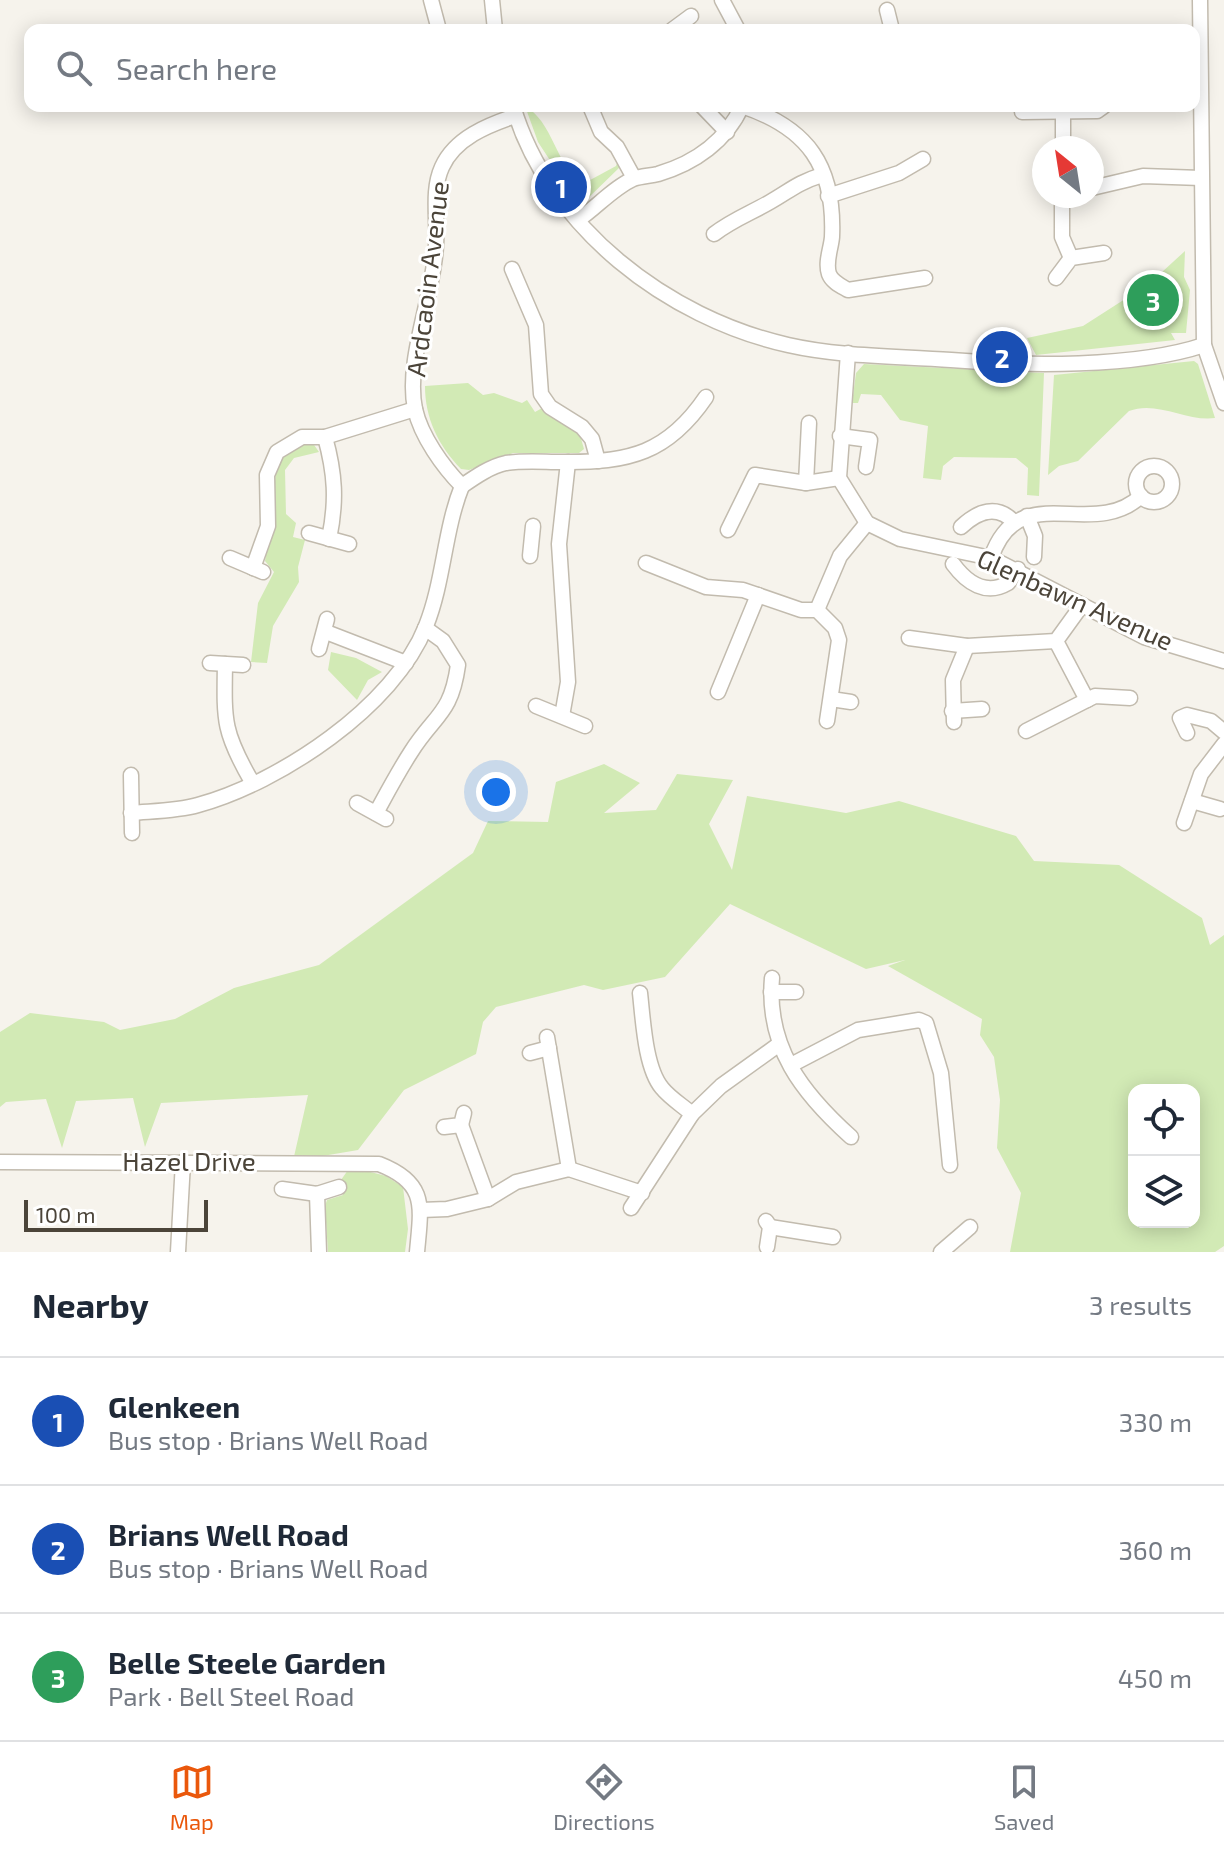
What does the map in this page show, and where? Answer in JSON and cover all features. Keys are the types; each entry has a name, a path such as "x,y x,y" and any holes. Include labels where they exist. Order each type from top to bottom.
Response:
{"street":[{"path":"431,0 437,24"},
{"path":"492,0 494,24"},
{"path":"722,0 735,24"},
{"path":"1200,0 1204,345 1224,403"},
{"path":"887,10 890,24"},
{"path":"680,24 691,16"},
{"name":"Ardcaoin Avenue","path":"462,486 443,467 415,409 415,371 433,282 441,168 463,140 512,112"},
{"path":"514,112 546,175 578,220 628,269 658,292 718,324 789,345 848,353 995,363 1051,363 1150,355 1204,345"},
{"path":"593,112 601,132 617,147 634,178"},
{"path":"708,112 727,132"},
{"path":"578,220 634,178 657,174 694,159 727,132 739,112"},
{"path":"760,112 775,117 797,132 816,156 828,196 832,238 829,275 834,281 848,290 925,278"},
{"path":"1063,112 1063,136"},
{"path":"828,196 899,173 923,159"},
{"path":"714,234 736,217 771,202 794,184 822,175"},
{"path":"1104,185 1143,176 1201,178"},
{"path":"1062,208 1062,237 1071,258"},
{"path":"1056,278 1071,258 1104,253"},
{"path":"510,270 536,325 541,394 550,407 582,427 592,439 598,461"},
{"path":"817,610 840,556 867,523 839,478 848,353"},
{"path":"131,813 195,806 252,782 309,751 353,721 406,663 425,628 438,588 453,510 462,486 505,463 598,461 636,454 675,435 690,423 706,397"},
{"path":"230,558 258,570 268,526 269,465 287,444 302,437 325,437 415,409"},
{"path":"806,483 809,423"},
{"path":"840,436 870,440 866,467"},
{"path":"325,437 336,475 335,510 329,539"},
{"path":"562,716 568,682 559,544 568,462"},
{"path":"728,530 755,475 806,483 839,478"},
{"path":"991,558 998,536 1020,519 1042,511 1096,515 1119,512 1141,496"},
{"path":"723,499 738,506"},
{"path":"961,527 971,518 994,511 1006,513 1020,519 1035,536 1034,557"},
{"name":"Glenbawn Avenue","path":"867,523 900,539 991,558 1018,569 1144,637 1224,661"},
{"path":"309,533 349,544"},
{"path":"533,541 559,544"},
{"path":"654,562 706,587 758,595 801,610 817,610 835,628 839,640 827,721"},
{"path":"953,564 975,586 986,589 1008,583 1018,569"},
{"path":"718,692 758,595"},
{"path":"1056,641 1082,605"},
{"path":"319,649 326,625 406,663"},
{"path":"357,803 381,816 412,749 446,710 454,694 458,665 443,641 425,628"},
{"path":"909,638 967,646 1056,641"},
{"path":"1056,641 1087,700"},
{"path":"967,646 953,680 953,717 982,709"},
{"path":"712,663 727,668"},
{"path":"243,665 218,664 224,723 233,750 252,782"},
{"path":"1026,731 1095,696 1130,698"},
{"path":"831,699 851,702"},
{"path":"536,706 585,726"},
{"path":"1187,733 1180,718 1187,715 1211,721 1224,732"},
{"path":"1184,823 1201,774 1224,744"},
{"path":"131,775 132,833"},
{"path":"1192,801 1220,809"},
{"path":"796,992 771,985 778,1045 820,1108 846,1132 850,1115"},
{"path":"657,1004 641,1000 646,1043 657,1079 662,1088 692,1114"},
{"path":"791,1065 858,1030 919,1020 926,1023 941,1073 954,1157"},
{"path":"530,1053 548,1042 569,1169"},
{"path":"631,1208 692,1114 721,1086 778,1045"},
{"path":"444,1127 463,1119 488,1199"},
{"name":"Hazel Drive","path":"0,1162 379,1164 409,1180 418,1193 421,1210"},
{"path":"178,1252 183,1162"},
{"path":"417,1252 421,1210 447,1209 488,1199 516,1182 569,1169 642,1193"},
{"path":"282,1189 317,1194 339,1187"},
{"path":"317,1194 319,1252"},
{"path":"767,1247 767,1223 833,1237"},
{"path":"941,1252 953,1233 970,1227"},
{"path":"807,1252 809,1234"}],"green space":[{"path":"527,112 533,112 542,122 566,166 581,185 616,166 618,160 621,166 583,203 576,200 538,142"},
{"path":"1185,251 1184,277 1190,290 1186,333 1171,333 1175,340 1036,355 1027,338 1083,326 1150,283"},
{"path":"1194,361 1198,364 1215,418 1150,408 1129,411 1078,461 1059,466 1048,475 1054,375"},
{"path":"864,364 1044,373 1039,496 1027,495 1028,468 1016,458 954,457 943,466 941,480 923,478 928,426 900,420 881,395 861,394 858,403 852,403 856,373"},
{"path":"468,383 483,395 494,393 522,403 527,400 535,412 544,407 578,428 584,449 579,453 513,453 469,470 461,469 434,430 427,409 425,386"},
{"path":"312,442 319,452 294,458 285,470 286,514 296,523 293,537 305,540 298,567 299,582 273,626 267,663 251,662 258,603 274,572 265,561 274,523 277,469 287,453"},
{"path":"331,652 356,658 382,672 368,680 357,700 328,670"},
{"path":"604,764 640,783 604,813 656,810 677,774 733,780 709,824 732,870 747,796 846,813 899,801 1016,836 1034,861 1119,865 1202,918 1210,945 1224,935 1224,1246 1215,1252 1010,1252 1021,1193 997,1148 1000,1100 994,1057 980,1035 982,1019 888,966 905,960 866,969 730,904 665,977 603,990 584,985 496,1007 483,1022 476,1054 404,1090 358,1150 293,1161 308,1095 161,1103 145,1147 133,1098 76,1101 62,1148 46,1099 6,1102 0,1107 0,1032 30,1013 104,1022 120,1030 175,1019 234,988 319,965 473,853 488,821 548,822 556,782"},
{"path":"359,1169 386,1176 403,1187 408,1229 405,1252 328,1252 327,1200 343,1195 341,1180 348,1170"}],"place":[{"name":"Glenkeen","path":"561,187"},
{"name":"Belle Steele Garden","path":"1153,300"},
{"name":"Brians Well Road","path":"1002,357"}]}
